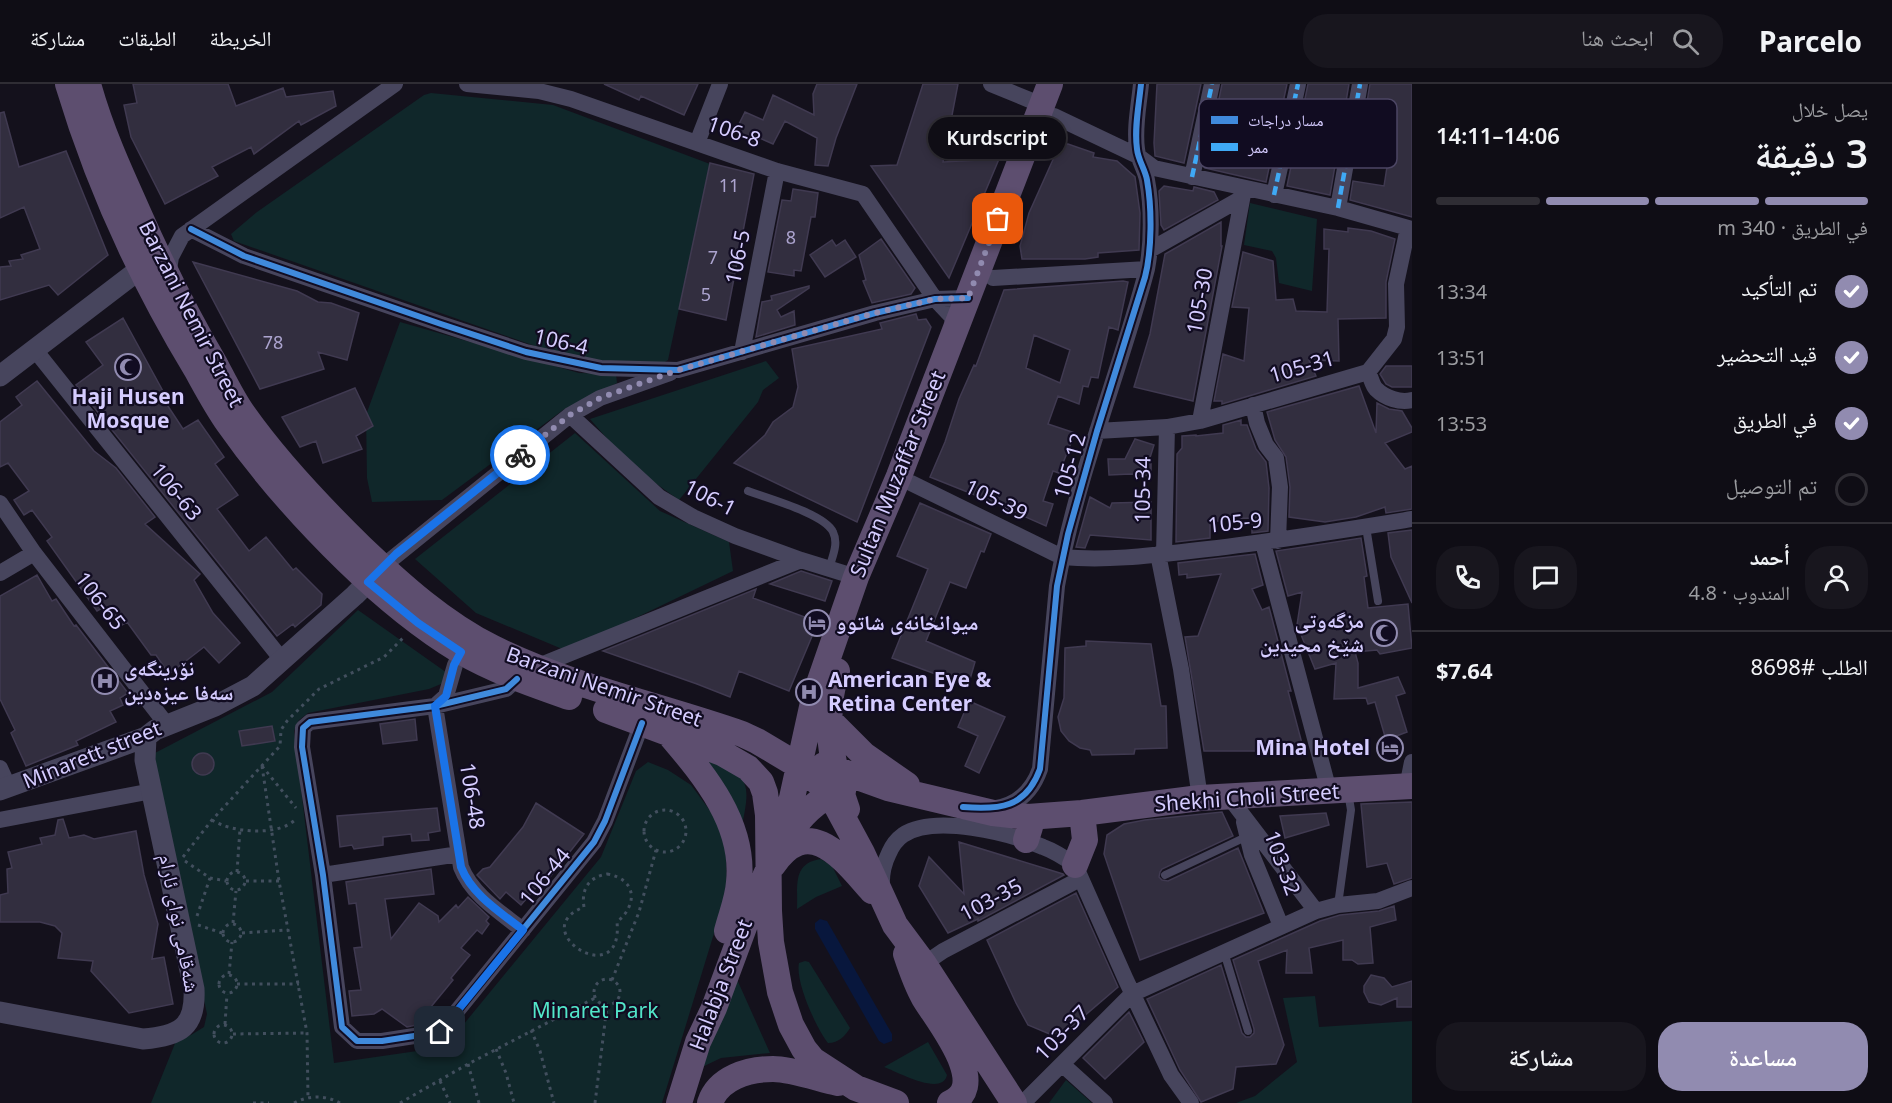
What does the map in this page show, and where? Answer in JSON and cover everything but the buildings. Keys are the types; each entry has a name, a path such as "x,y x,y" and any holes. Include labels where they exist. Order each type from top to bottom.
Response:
{"main road":[{"name":"Barzani Nemir Street","path":"68,84 91,154 140,269 183,348 228,423 280,489 322,536 375,574 493,648 527,673 737,761 748,768 761,782 765,793 772,862 768,911 774,965 791,1025 813,1060 856,1088 895,1103"},
{"name":"Barzani Nemir Street","path":"88,84 109,145 168,278 243,414 309,496 418,623 461,652 527,673 728,729 800,762 835,785 888,788 924,797"},
{"name":"Sultan Muzaffar Street","path":"772,862 792,798 814,698 856,577 899,476 968,298 1049,102 1066,84"},
{"name":"Sultan Muzaffar Street","path":"835,785 830,721 835,676 870,579 993,278 1049,102"},
{"path":"830,721 864,755 924,797"},
{"path":"667,733 696,765 722,804 734,836 739,858 738,889 698,1042"},
{"name":"Shekhi Choli Street","path":"924,797 963,807 1027,829 1082,813 1200,798 1236,806 1410,778"},
{"path":"772,862 805,813 835,785 918,988 962,1061 965,1075 964,1088 960,1096 950,1103"},
{"path":"1078,872 1085,840 1082,813"},
{"path":"772,862 786,848 809,842 821,843 832,849 890,915 1014,1103"},
{"name":"Halabja Street","path":"680,1103 698,1042 714,1008 750,911 772,862"},
{"path":"710,1103 715,1092 725,1082 742,1073 765,1069 775,1069 856,1088"},
{"path":"895,1103 907,1103"}],"street":[{"path":"148,234 168,237 186,232 395,84"},
{"name":"106-8","path":"467,84 538,91 571,99 777,171 862,194 935,299 952,316 954,334"},
{"path":"697,143 720,84"},
{"path":"991,84 1049,102 1154,168 1243,193 1274,195 1338,208 1410,228"},
{"name":"105-12","path":"963,807 984,809 1005,806 1023,796 1036,779 1041,759 1057,586 1062,557 1097,430 1147,269 1150,250 1147,181 1136,143 1141,84"},
{"path":"1209,99 1212,84"},
{"path":"1295,99 1298,84"},
{"path":"1357,99 1360,84"},
{"path":"1192,177 1199,144"},
{"path":"1274,195 1280,168"},
{"path":"1338,208 1345,168"},
{"name":"106-5","path":"742,352 777,171"},
{"path":"1150,250 1243,193"},
{"name":"105-30","path":"1200,421 1243,193"},
{"name":"105-31","path":"1097,430 1167,427 1200,421 1368,372 1394,339 1397,327 1396,284 1410,228"},
{"path":"168,278 171,257 186,232"},
{"name":"106-4","path":"186,232 244,255 526,352 601,368 678,370 854,318 935,299 968,298"},
{"path":"0,376 140,269"},
{"path":"993,278 1147,269"},
{"name":"106-63","path":"35,350 283,661"},
{"path":"375,574 570,415 600,398 678,370"},
{"path":"1368,372 1375,388 1389,398 1405,402 1412,400"},
{"path":"1253,405 1266,445 1276,458 1280,487 1271,542 1338,791"},
{"name":"106-1","path":"570,415 659,497 735,536 856,577"},
{"name":"105-34","path":"1167,427 1161,554 1200,798"},
{"name":"105-39","path":"911,483 1062,557"},
{"name":"106-65","path":"0,504 34,553 167,725"},
{"name":"105-9","path":"1062,557 1084,559 1161,554 1271,542 1412,519"},
{"path":"0,573 34,553"},
{"path":"459,854 324,875 302,747 303,728 310,722 435,706 506,688 527,673 801,560"},
{"name":"Minarett street","path":"4,789 146,737 155,730 215,706 253,686 283,661 375,574"},
{"path":"435,706 446,696 454,665 461,652"},
{"name":"106-48","path":"435,706 459,854 466,879 488,903 523,930"},
{"name":"106-44","path":"324,875 342,1027 357,1041 382,1041 440,1032 594,842 605,821 642,723"},
{"name":"شەقامی نوای ئارام","path":"0,1012 143,1039 176,1031 190,1021 195,1007 194,989 145,760 146,737"},
{"path":"0,768 4,789"},
{"path":"0,820 152,791"},
{"name":"103-32","path":"1236,806 1252,834 1316,911"},
{"path":"890,915 882,884 883,867 895,842 905,834 931,826 1027,829 1078,872 1171,1075 1191,1103"},
{"name":"103-32","path":"1252,834 1252,855 1281,926"},
{"name":"103-35","path":"924,964 1078,872"},
{"path":"1132,994 1316,911 1338,905 1378,901 1412,888"},
{"name":"103-37","path":"1023,1103 1132,994"},
{"path":"1063,1065 1105,1103"}],"lane":[{"path":"748,490 820,518 833,531 836,546 829,569"},
{"path":"1366,527 1378,601"},
{"path":"1338,791 1351,810 1338,905"},
{"path":"1166,875 1252,834"},
{"path":"1224,952 1248,1031"}],"path":[{"path":"226,881 210,878 182,859 212,820 280,746 281,730 287,721 319,688 384,657 418,623"},
{"path":"212,820 220,826 240,830 272,830 286,827 300,814 262,766"},
{"path":"262,766 279,881 307,1033 308,1098"},
{"path":"665,810 673,812 680,816 684,823 686,831 684,839 680,846 673,850 665,852 656,850 646,839 645,823 657,812 665,810"},
{"path":"237,872 240,830"},
{"path":"612,980 639,912 656,850"},
{"path":"237,872 243,875 246,881 243,888 236,891 229,888 226,881 229,875 237,872"},
{"path":"598,875 617,876 625,881 632,898 630,908 617,922 618,935 613,947 602,955 586,954 569,942 566,935 567,919 572,913 584,907 584,889 598,875"},
{"path":"210,878 194,924 222,933"},
{"path":"246,881 279,881"},
{"path":"233,923 236,891"},
{"path":"630,908 639,912"},
{"path":"233,923 239,926 242,933 239,940 232,942 225,940 222,933 225,926 233,923"},
{"path":"242,933 288,930"},
{"path":"616,941 626,945"},
{"path":"229,974 232,942"},
{"path":"229,974 235,977 237,984 235,991 227,994 221,991 218,984 221,977 229,974"},
{"path":"602,980 612,980 617,983 621,993 617,1002 607,1006 597,1002 595,998 593,993 597,983 602,980"},
{"path":"237,984 299,984"},
{"path":"225,1024 227,994"},
{"path":"400,1103 531,1030 595,998"},
{"path":"596,1103 607,1006"},
{"path":"225,1024 230,1027 233,1034 230,1041 224,1044 217,1041 214,1030 219,1025 225,1024"},
{"path":"531,1030 540,1051 554,1103"},
{"path":"233,1034 307,1033"},
{"path":"496,1049 506,1073 514,1103"},
{"path":"468,1064 479,1103"},
{"path":"440,1081 450,1103"},
{"path":"294,1103 317,1096 340,1103"},
{"path":"253,1103 269,1103"}],"green space":[{"path":"431,93 553,105 710,164 668,360 662,364 612,362 555,353 234,241 231,234 257,212 424,95"},
{"path":"1250,203 1317,219 1312,291 1279,283 1276,258 1272,251 1244,245"},
{"path":"400,322 579,373 616,374 617,383 563,410 442,500 372,502 367,478 366,415"},
{"path":"766,361 779,378 763,390 758,402 679,500 630,465 590,419"},
{"path":"575,433 660,511 729,542 733,571 567,651 476,613 415,559"},
{"name":"Minaret Park","path":"358,610 450,675 441,684 429,689 308,713 299,720 294,731 334,1063 445,1047 601,857 636,771 648,762 668,770 691,785 714,816 726,848 727,891 662,1103 151,1103 176,1041 204,1027 207,1014 153,754 272,692"},
{"path":"702,759 731,770 744,782 746,801 741,830"},
{"path":"821,859 832,866 842,886 816,897 797,909 798,877 805,865"},
{"path":"809,962 850,1028 835,1042 828,1043 818,1027 803,992 799,963"},
{"path":"735,975 770,1053 721,1058 698,1069"},
{"path":"1315,996 1319,1027 1412,1021 1412,1103 1236,1103 1255,1096 1297,1062 1283,998"},
{"path":"928,1042 947,1075 943,1081 937,1084 919,1081 884,1067"},
{"path":"1066,1080 1092,1103 1049,1103"}],"water":[{"path":"820,919 827,921 892,1034 892,1041 884,1044 879,1041 815,929 815,923"}],"marked path":[{"path":"1209,99 1212,84"},
{"path":"1295,99 1298,84"},
{"path":"1357,99 1360,84"},
{"path":"1192,177 1199,144"},
{"path":"1274,195 1280,168"},
{"path":"1338,208 1345,168"}],"cycle path":[{"path":"963,807 988,808 1010,804 1027,792 1040,769 1057,586 1068,534 1147,266 1151,229 1150,203 1147,180 1136,141 1141,84"},
{"path":"191,229 244,256 441,324 526,352 601,368 678,370 875,313 935,299 968,298"},
{"path":"517,679 506,689 435,706 310,722 303,728 302,747 323,875 342,1027 357,1041 382,1041 440,1032 594,842 605,821 642,723"}],"way so far":[{"path":"520,455 570,415 600,398 678,370 803,332 913,303 935,299 968,298 998,219"}],"place":[{"name":"Kurdscript","path":"998,219"},
{"name":"Haji Husen Mosque","path":"128,367"},
{"name":"میوانخانەی شاتوو","path":"817,623"},
{"name":"مزگەوتی شێخ محیدین","path":"1384,633"},
{"name":"نۆرینگەی سەفا عیزەدین","path":"105,681"},
{"name":"American Eye & Retina Center","path":"809,692"},
{"name":"Mina Hotel","path":"1390,748"}],"route":[{"path":"440,1032 523,930 488,903 473,888 461,867 435,706 449,690 454,665 461,652 418,623 368,582 396,554 520,455"}]}
